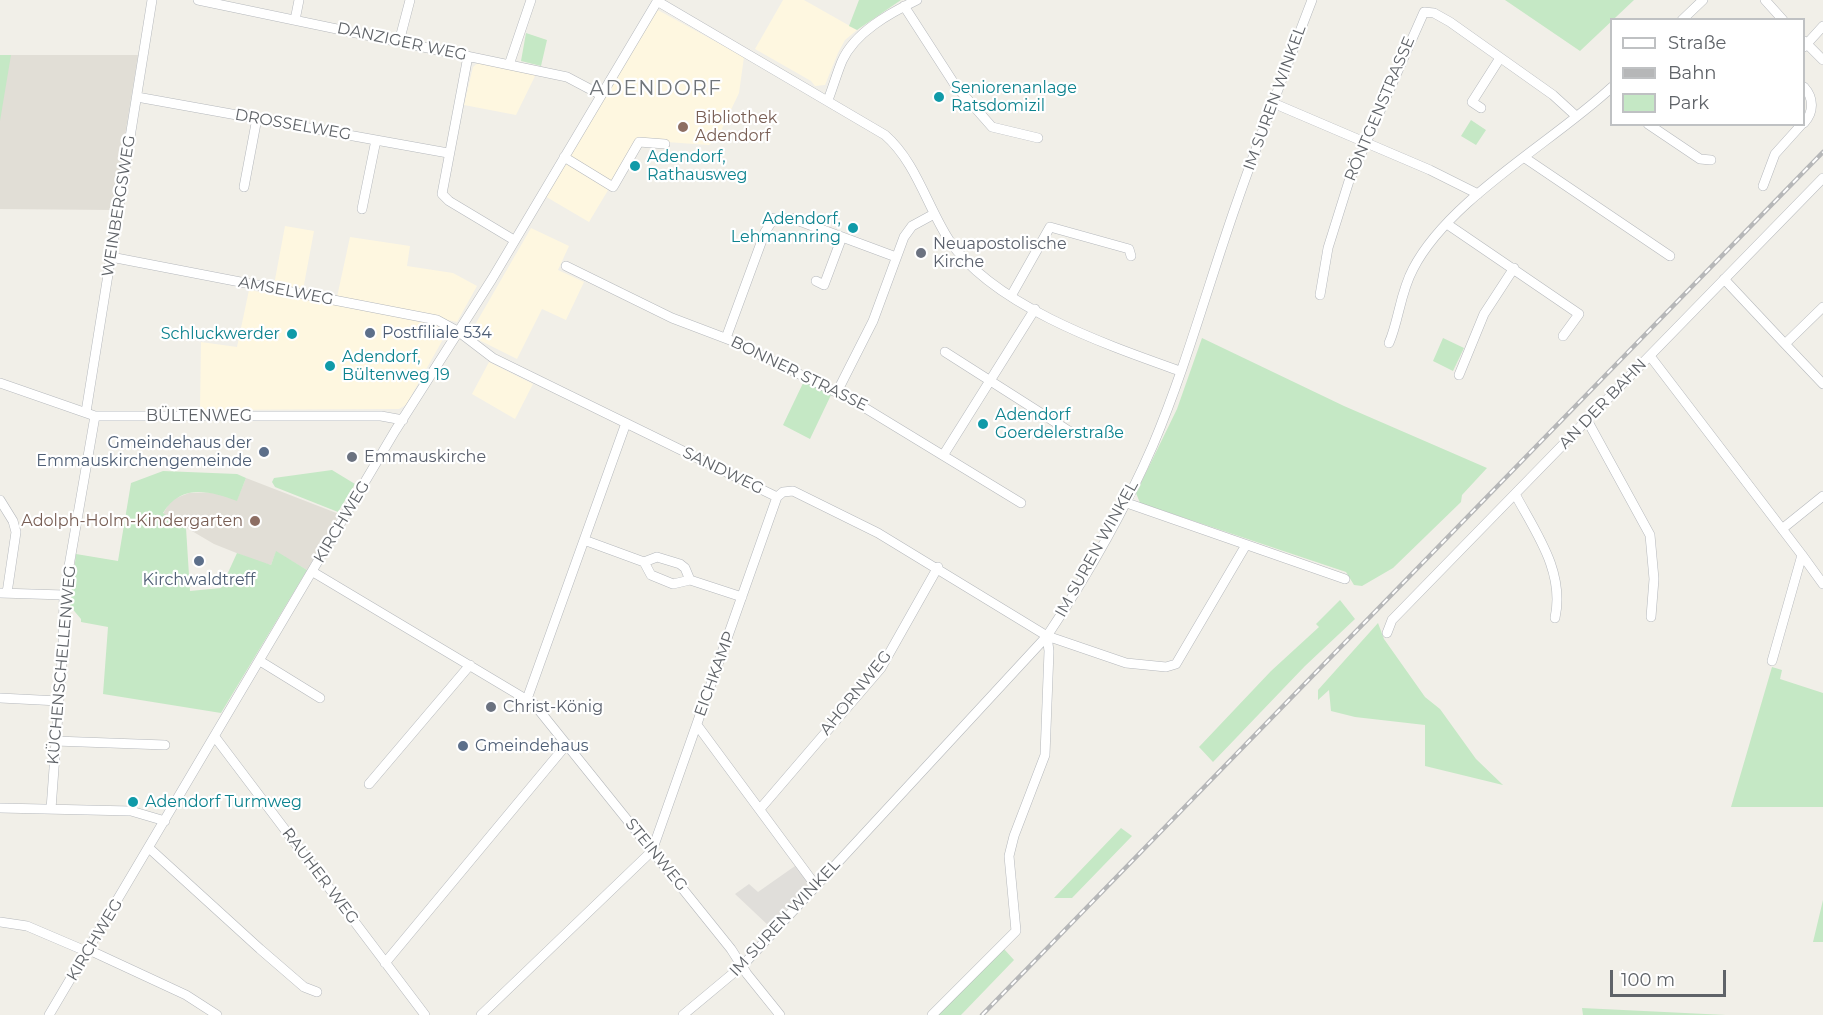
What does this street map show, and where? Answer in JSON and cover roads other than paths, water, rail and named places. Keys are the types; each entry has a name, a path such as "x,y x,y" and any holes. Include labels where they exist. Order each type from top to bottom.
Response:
{"street":[{"name":"WEINBERGSWEG","path":"91,414 111,257 152,0"},
{"name":"DANZIGER WEG","path":"198,0 567,78 601,95"},
{"path":"295,20 299,0"},
{"path":"399,42 410,0"},
{"path":"509,65 531,0"},
{"path":"828,100 842,60 853,44 867,31 916,0"},
{"name":"IM SUREN WINKEL","path":"683,1015 743,965 1047,636 1093,564 1155,441 1273,103 1312,0"},
{"path":"1684,18 1702,0"},
{"path":"1765,0 1781,18"},
{"path":"658,1 828,100 879,131 894,143 906,158 949,240 971,267 1011,296 1101,342 1180,371"},
{"name":"KIRCHWEG","path":"49,1015 403,420 459,332 658,1"},
{"path":"904,6 955,85 992,127 1038,138"},
{"name":"RÖNTGENSTRASSE","path":"1320,295 1333,231 1365,142 1424,12 1434,13 1450,22 1576,116"},
{"path":"1805,43 1823,26"},
{"path":"1805,45 1823,60"},
{"path":"468,56 441,189 445,199 514,240"},
{"path":"1481,108 1472,102 1500,58"},
{"path":"1805,89 1809,93 1812,106 1809,118 1805,122"},
{"path":"1389,343 1403,292 1413,269 1448,224 1478,194 1576,116 1609,93"},
{"name":"DROSSELWEG","path":"137,97 448,153"},
{"path":"1273,103 1478,194"},
{"path":"244,187 257,118"},
{"path":"1651,126 1700,159 1712,160"},
{"path":"1763,186 1775,154 1801,126"},
{"path":"362,209 376,140"},
{"path":"564,157 613,187 639,142 664,144"},
{"path":"1525,158 1670,256"},
{"name":"AN DER BAHN","path":"1387,633 1392,620 1823,178"},
{"path":"837,392 870,327 908,231 915,223 934,214"},
{"path":"726,338 765,232 774,218 786,217 897,257"},
{"path":"1448,224 1579,314 1563,336"},
{"path":"1011,296 1050,227 1129,249 1131,256"},
{"path":"816,281 824,285 842,237"},
{"name":"AMSELWEG","path":"111,257 432,318 459,332"},
{"name":"BONNER STRASSE","path":"566,266 672,318 726,338 837,392 944,454 1020,503"},
{"path":"1459,375 1484,314 1514,268"},
{"path":"1724,279 1823,384"},
{"path":"1785,344 1823,307"},
{"path":"944,454 992,382 1035,309"},
{"name":"SANDWEG","path":"459,332 493,358 777,497 783,492 793,491 878,532 1047,636 1126,663 1172,666 1180,660 1246,545"},
{"path":"945,352 1069,431"},
{"path":"1650,356 1823,584"},
{"name":"BÜLTENWEG","path":"0,383 91,414 381,416 403,420"},
{"name":"KÜCHENSCHELLENWEG","path":"51,809 64,595 91,414"},
{"path":"1587,420 1650,535 1654,579 1651,617"},
{"path":"527,699 626,423"},
{"path":"1515,494 1554,570 1559,600 1555,618"},
{"path":"1782,529 1823,496"},
{"name":"EICHKAMP","path":"652,851 777,497"},
{"path":"0,500 13,521 15,532 4,593 64,595"},
{"path":"1124,502 1345,579"},
{"path":"584,540 644,562 660,557 680,564 685,568 690,580"},
{"path":"1772,661 1802,555"},
{"path":"644,562 649,573 676,585 690,580 742,597"},
{"name":"AHORNWEG","path":"760,809 881,668 938,567"},
{"name":"STEINWEG","path":"313,572 527,699 542,712 780,1015"},
{"path":"932,1015 1016,931 1009,856 1014,836 1046,755 1049,651 1047,636"},
{"path":"260,661 320,698"},
{"path":"369,784 470,665"},
{"path":"0,698 58,701"},
{"path":"697,725 816,886"},
{"name":"RAUHER WEG","path":"215,737 425,1015"},
{"path":"55,741 165,745"},
{"path":"385,963 567,744"},
{"path":"0,808 131,811 165,821"},
{"path":"149,848 304,987 317,992"},
{"path":"481,1015 652,851"},
{"path":"0,922 27,926 88,951 186,995 217,1015"}],"railway":[{"path":"982,1015 1823,152"}],"place":[{"name":"Seniorenanlage Ratsdomizil","path":"939,97"},
{"name":"Bibliothek Adendorf","path":"683,127"},
{"name":"Adendorf, Rathausweg","path":"635,166"},
{"name":"Adendorf, Lehmannring","path":"853,228"},
{"name":"Neuapostolische Kirche","path":"921,253"},
{"name":"Postfiliale 534","path":"370,333"},
{"name":"Schluckwerder","path":"292,334"},
{"name":"Adendorf, Bültenweg 19","path":"330,366"},
{"name":"Adendorf Goerdelerstraße","path":"983,424"},
{"name":"Gmeindehaus der Emmauskirchengemeinde","path":"264,452"},
{"name":"Emmauskirche","path":"352,457"},
{"name":"Adolph-Holm-Kindergarten","path":"255,521"},
{"name":"Kirchwaldtreff","path":"199,561"},
{"name":"Christ-König","path":"491,707"},
{"name":"Gmeindehaus","path":"463,746"},
{"name":"Adendorf Turmweg","path":"133,802"}],"district":[{"name":"ADENDORF","path":"656,89"}]}
